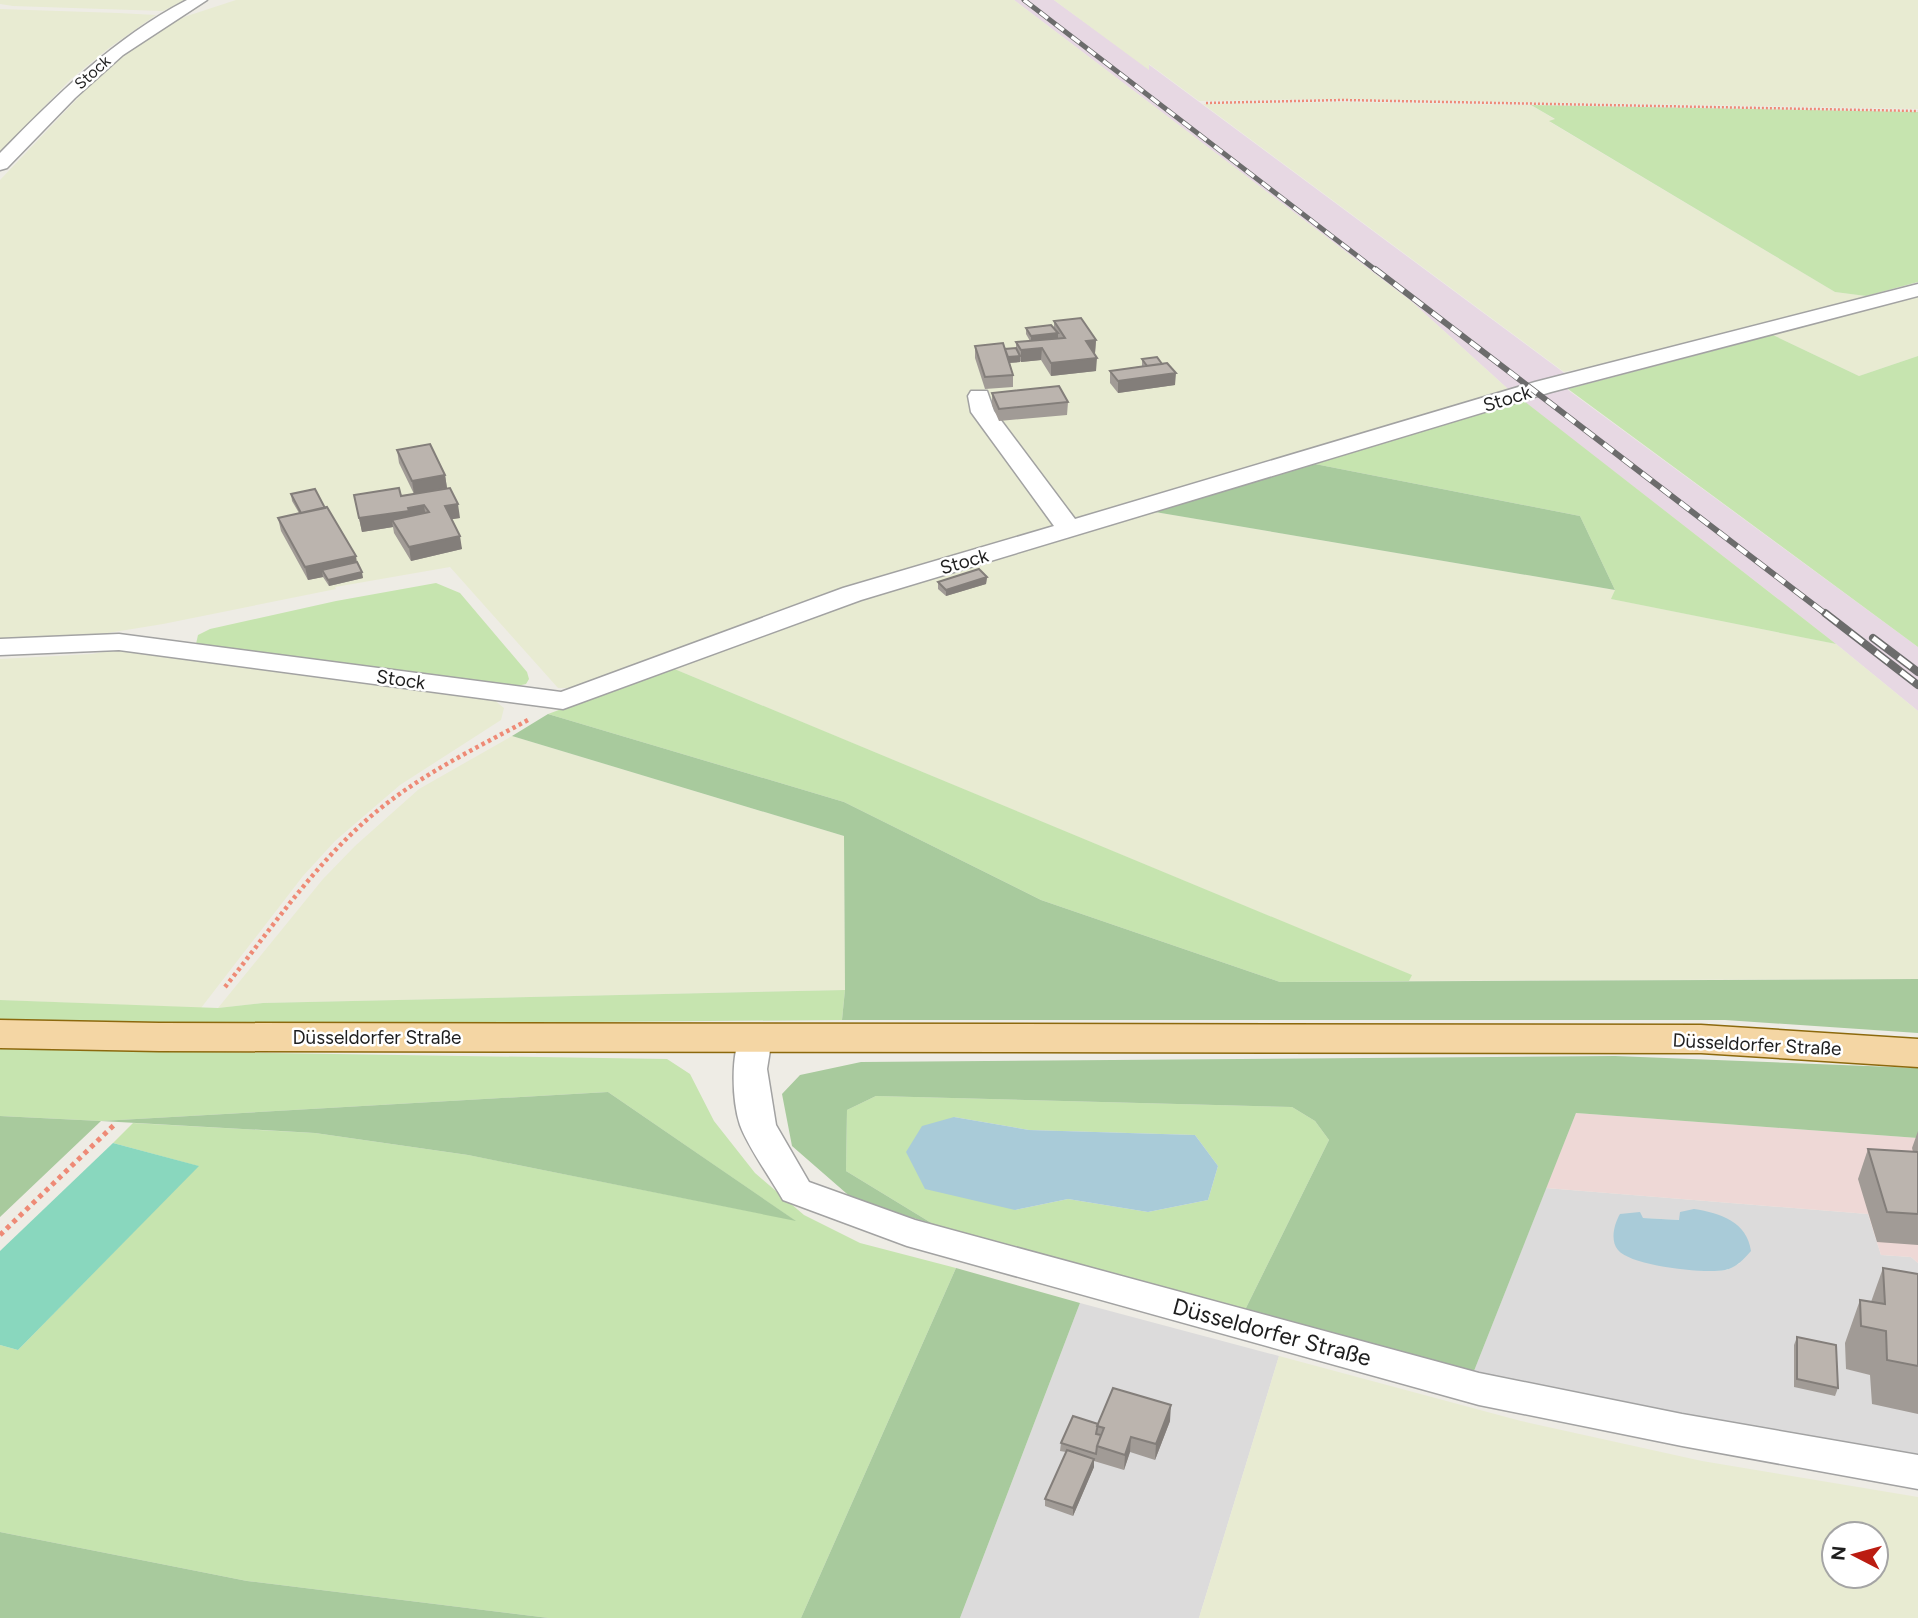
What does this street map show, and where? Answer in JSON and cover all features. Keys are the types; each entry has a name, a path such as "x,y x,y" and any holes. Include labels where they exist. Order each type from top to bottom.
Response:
{"main road":[{"name":"Düsseldorfer Straße","path":"0,1034 1700,1039 1918,1053"}],"street":[{"name":"Stock","path":"0,164 73,89 121,46 170,13 199,0"},
{"name":"Stock","path":"0,647 119,642 562,701 852,594 1544,387 1918,290"},
{"path":"979,396 983,412 1070,530"},
{"name":"Düsseldorfer Straße","path":"755,1038 750,1069 758,1125 796,1191 907,1232 1479,1389 1682,1430 1918,1472"}],"path":[{"path":"1206,103 1343,100 1918,110"},
{"path":"225,987 313,877 350,837 411,786 562,701"},
{"path":"0,1236 114,1125"}],"shaded area":[{"path":"1014,0 1054,0 1149,69 1148,64 1567,375 1568,390 1918,647 1918,711 1508,389 1412,302"},
{"path":"1576,1113 1918,1138 1918,1263 1911,1257 1881,1255 1868,1214 1546,1188"},
{"path":"1546,1188 1868,1214 1881,1255 1911,1257 1918,1263 1918,1458 1818,1443 1474,1371","holes":["1643,1218 1679,1220 1740,1263 1727,1270 1704,1271 1645,1262 1623,1254"]},
{"path":"1080,1303 1279,1356 1199,1618 960,1618"}],"green space":[{"path":"0,0 185,0 163,11 13,6 0,4"},
{"path":"236,0 1014,0 1412,302 1508,389 581,688 558,688 450,567 335,587 336,589 163,624 77,638 0,640 0,180 95,80 130,49 181,18"},
{"path":"1054,0 1918,0 1918,109 1341,99 1199,101 1149,64 1149,70"},
{"path":"0,9 156,15 71,79 0,152"},
{"path":"1343,102 1531,105 1556,120 1550,122 1835,292 1866,296 1621,361 1564,372 1203,104"},
{"path":"1531,105 1918,112 1918,282 1866,296 1835,292 1549,121 1555,119"},
{"path":"1918,297 1918,356 1859,376 1773,335"},
{"path":"1773,335 1859,376 1918,356 1918,647 1568,389"},
{"path":"1524,401 1836,644 1611,599 1615,590 1580,516 1315,464"},
{"path":"1315,464 1580,516 1615,590 1155,512"},
{"path":"1155,512 1615,590 1612,599 1836,644 1918,711 1918,979 1409,981 1411,975 672,668 853,602"},
{"path":"436,583 460,593 527,672 529,679 526,684 513,687 196,644 198,635 210,629 336,601"},
{"path":"120,649 493,699 504,708 501,720 400,785 335,841 303,876 201,1008 0,1000 0,659 92,654"},
{"path":"672,668 1412,975 1409,981 1280,982 1041,900 844,802 548,714"},
{"path":"548,714 844,802 1041,900 1280,982 1918,979 1918,1033 1725,1020 842,1020 845,990 844,836 512,736"},
{"path":"512,736 844,836 845,990 263,1003 218,1008 323,879 355,846 419,789"},
{"path":"845,990 842,1020 208,1025 0,1020 0,1000 218,1008 263,1003"},
{"path":"0,1049 667,1059 690,1074 714,1121 755,1173 804,1215 860,1243 956,1268 801,1618 549,1618 247,1581 0,1532 0,1345 18,1350 198,1166 113,1143 133,1123 315,1133 468,1155 794,1220 608,1092 101,1121 0,1116"},
{"path":"1615,1056 1918,1068 1918,1138 1576,1113 1474,1371 1245,1310 1329,1140 1315,1121 1292,1107 876,1096 847,1110 846,1171 933,1224 854,1200 792,1146 782,1094 800,1075 861,1062"},
{"path":"608,1092 796,1221 468,1155 315,1133 101,1121"},
{"path":"876,1096 1292,1107 1315,1121 1329,1140 1245,1310 933,1224 846,1171 847,1110","holes":["954,1117 1029,1130 1195,1135 1218,1166 1208,1200 1148,1212 1068,1199 1015,1210"]},
{"path":"0,1116 101,1121 0,1217"},
{"path":"113,1143 199,1166 18,1350 0,1345 0,1251"},
{"path":"956,1268 1080,1303 960,1618 801,1618"},
{"path":"1279,1356 1521,1421 1702,1461 1918,1497 1918,1618 1199,1618"},
{"path":"0,1532 247,1581 549,1618 0,1618"}],"water":[{"path":"954,1117 1029,1130 1195,1135 1218,1166 1208,1200 1148,1212 1068,1199 1015,1210 925,1189 906,1152 922,1126"},
{"path":"1694,1209 1723,1216 1738,1226 1749,1241 1751,1251 1729,1269 1701,1271 1668,1268 1625,1256 1614,1242 1620,1214 1640,1212 1643,1218 1679,1220 1680,1212"}],"building":[{"path":"1081,318 1096,340 1086,341 1097,358 1051,363 1042,348 1021,350 1016,342 1065,338 1054,321"},
{"path":"1051,325 1058,333 1031,336 1026,328"},
{"path":"1003,343 1013,375 985,377 975,346"},
{"path":"1016,348 1020,356 1008,357 1005,349"},
{"path":"1157,357 1162,364 1147,366 1142,359"},
{"path":"1167,363 1176,373 1118,381 1110,371"},
{"path":"1059,386 1068,402 999,409 992,393"},
{"path":"430,444 445,475 412,481 397,450"},
{"path":"399,488 401,496 450,488 458,504 445,506 460,536 409,547 392,520 429,512 424,505 408,508 409,511 359,518 354,495"},
{"path":"315,489 325,508 301,513 291,494"},
{"path":"327,507 356,556 305,567 278,518"},
{"path":"357,562 362,572 328,580 322,570"},
{"path":"979,569 987,577 946,590 938,582"},
{"path":"1868,1149 1918,1152 1918,1214 1887,1212"},
{"path":"1883,1268 1918,1274 1918,1366 1887,1360 1886,1331 1861,1326 1860,1300 1885,1304"},
{"path":"1797,1337 1836,1345 1838,1388 1797,1379"},
{"path":"1113,1388 1171,1405 1156,1444 1131,1437 1125,1455 1097,1446 1104,1428 1097,1426"},
{"path":"1073,1416 1098,1424 1096,1434 1101,1435 1096,1454 1061,1443"},
{"path":"1067,1450 1094,1459 1073,1508 1045,1499"}],"railway":[{"path":"1024,0 1377,271"},
{"path":"1375,269 1827,615"},
{"path":"1825,613 1918,685"},
{"path":"1873,638 1918,672"}]}
